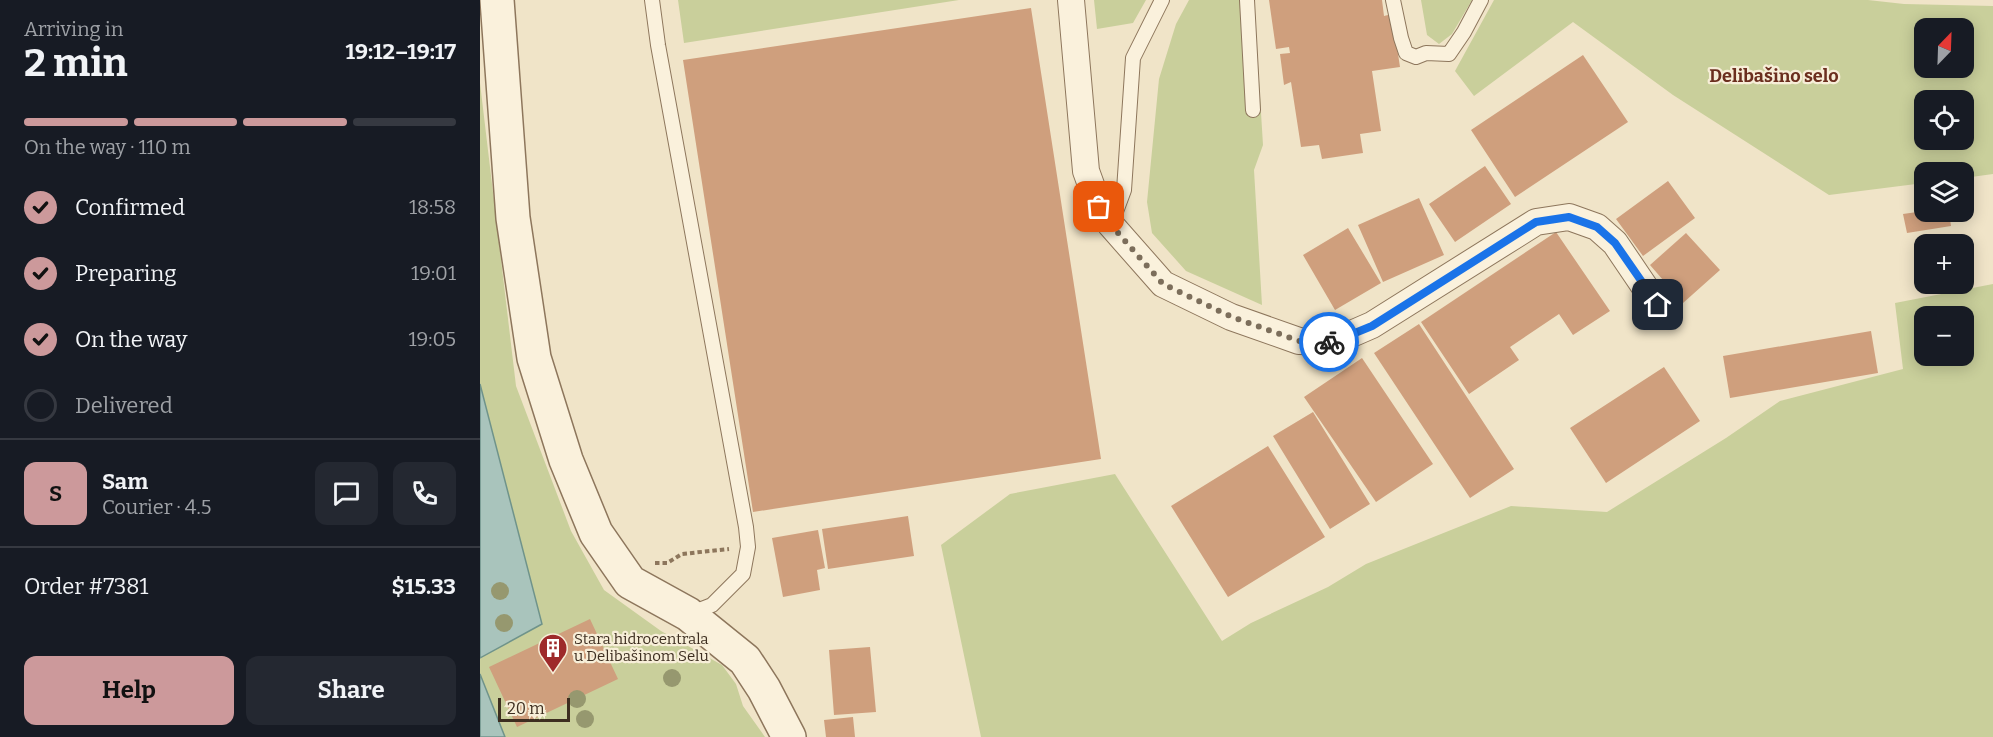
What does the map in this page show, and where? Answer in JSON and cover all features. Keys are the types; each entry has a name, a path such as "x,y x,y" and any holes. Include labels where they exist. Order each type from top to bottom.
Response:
{"street":[{"path":"497,0 513,218 534,358 566,460 596,533 630,582 688,614 745,660 764,689 789,737"},
{"path":"1071,0 1086,171 1099,207 1111,225 1163,284 1232,317 1299,341 1333,342 1372,326 1536,222 1569,217 1597,227 1615,243 1658,305"}],"lane":[{"path":"652,0 658,45 748,547 743,574 712,605 688,614"},
{"path":"1111,225 1124,190 1133,58 1162,0"},
{"path":"1247,0 1253,111"},
{"path":"1393,0 1406,53 1416,57 1426,53 1449,54 1481,0"}],"path":[{"path":"653,563 667,563 682,554 748,547"}],"green space":[{"path":"678,0 959,0 684,43"},
{"path":"1094,0 1146,0 1133,23 1097,29"},
{"path":"1189,0 1254,0 1263,145 1254,170 1262,305 1186,271 1152,233 1147,202 1159,79 1176,24"},
{"path":"1421,0 1472,0 1452,34 1439,44 1427,35"},
{"path":"1494,0 1868,0 1904,4 1993,6 1993,174 1974,177 1974,162 1914,162 1914,184 1829,195 1673,95 1573,22 1474,96 1455,71"},
{"path":"480,83 516,386 571,531 604,590 661,631 722,665 736,684 743,706 765,737 505,737 480,674 480,658 542,624 480,384"},
{"path":"1993,284 1993,737 981,737 941,545 1010,494 1115,474 1222,641 1251,623 1328,587 1366,564 1511,506 1607,512 1726,438 1780,401 1903,369 1895,303 1941,294 1974,294 1974,288"}],"water":[{"path":"480,384 542,624 480,658"},
{"path":"480,674 505,737 480,737"}],"building":[{"path":"1269,0 1382,0 1384,16 1392,14 1400,67 1372,71 1381,131 1360,134 1363,153 1322,159 1319,145 1301,147 1291,82 1284,85 1280,54 1290,53 1289,47 1276,49"},
{"path":"1031,8 1101,459 753,512 683,60"},
{"path":"1583,55 1628,122 1515,197 1471,130"},
{"path":"1485,166 1511,204 1455,242 1429,204"},
{"path":"1668,181 1695,218 1643,256 1616,219"},
{"path":"1419,198 1444,255 1383,282 1358,225"},
{"path":"1914,212 1914,222 1950,222 1951,226 1907,233 1903,214"},
{"path":"1348,228 1381,283 1335,310 1303,255"},
{"path":"1556,232 1610,311 1573,335 1559,314 1510,347 1519,360 1469,394 1421,322"},
{"path":"1686,233 1720,270 1683,303 1650,265"},
{"path":"1419,324 1514,469 1470,498 1374,353"},
{"path":"1871,331 1878,373 1730,398 1723,356"},
{"path":"1362,358 1433,464 1376,502 1304,397"},
{"path":"1664,367 1700,421 1606,483 1570,428"},
{"path":"1313,412 1370,504 1330,529 1273,436"},
{"path":"1268,446 1325,537 1228,597 1171,506"},
{"path":"908,516 914,556 828,569 822,529"},
{"path":"818,530 825,568 817,570 820,590 783,597 772,538"},
{"name":"Stara hidrocentrala u Delibašinom Selu","path":"590,619 618,679 517,727 489,667"},
{"path":"870,647 876,712 834,715 829,650"},
{"path":"853,717 855,737 826,737 824,720"}],"way so far":[{"path":"1099,207 1111,225 1163,284 1232,317 1299,341 1329,342"}],"place":[{"name":"Stara hidrocentrala u Delibašinom Selu","path":"553,674"}],"district":[{"name":"Delibašino selo","path":"1774,76"}],"route":[{"path":"1329,342 1372,326 1536,222 1569,217 1597,227 1615,243 1658,305"}]}
